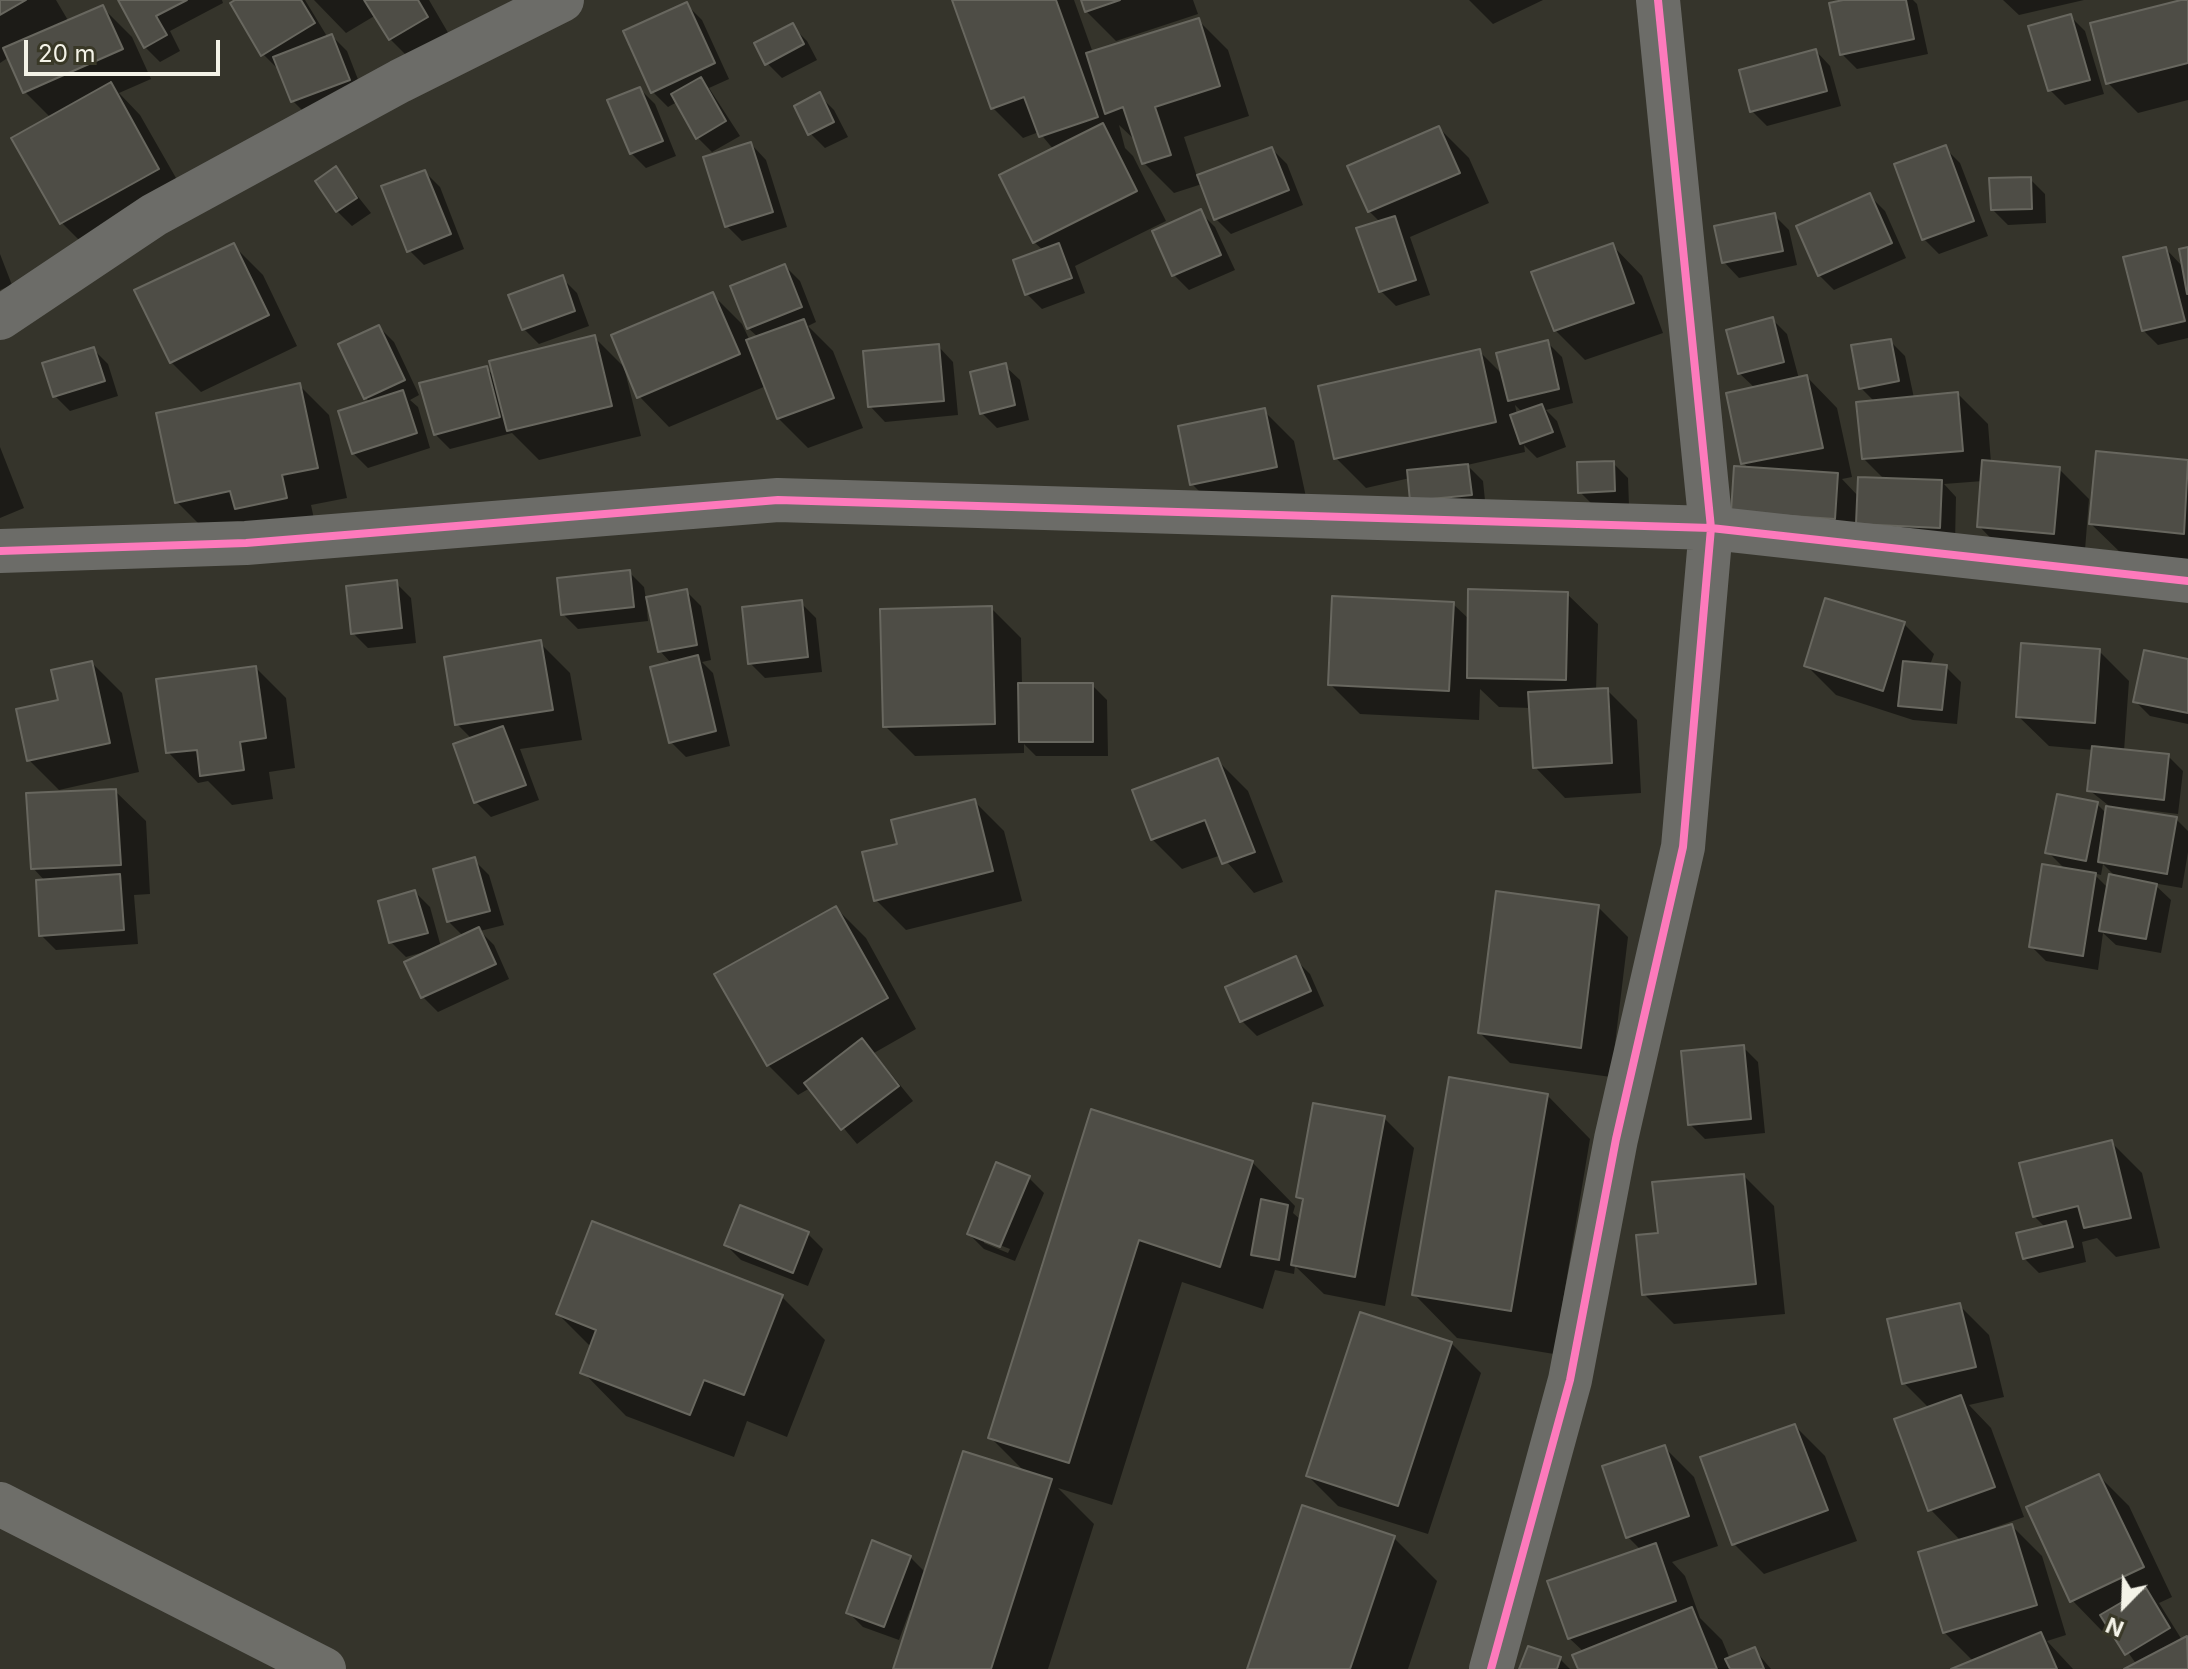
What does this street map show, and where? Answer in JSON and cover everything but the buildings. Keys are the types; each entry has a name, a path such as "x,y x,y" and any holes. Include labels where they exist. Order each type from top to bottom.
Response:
{"street":[{"path":"0,318 154,215 400,81 562,0"},
{"path":"1491,1669 1570,1380 1616,1139 1683,847 1711,528 1658,0"},
{"path":"0,551 246,543 778,500 1711,528 2188,581"},
{"path":"0,1504 324,1669"}],"cycle path":[{"path":"1491,1669 1570,1380 1616,1139 1683,847 1711,528 1658,0"},
{"path":"0,551 246,543 778,500 1711,528 2188,581"}]}
